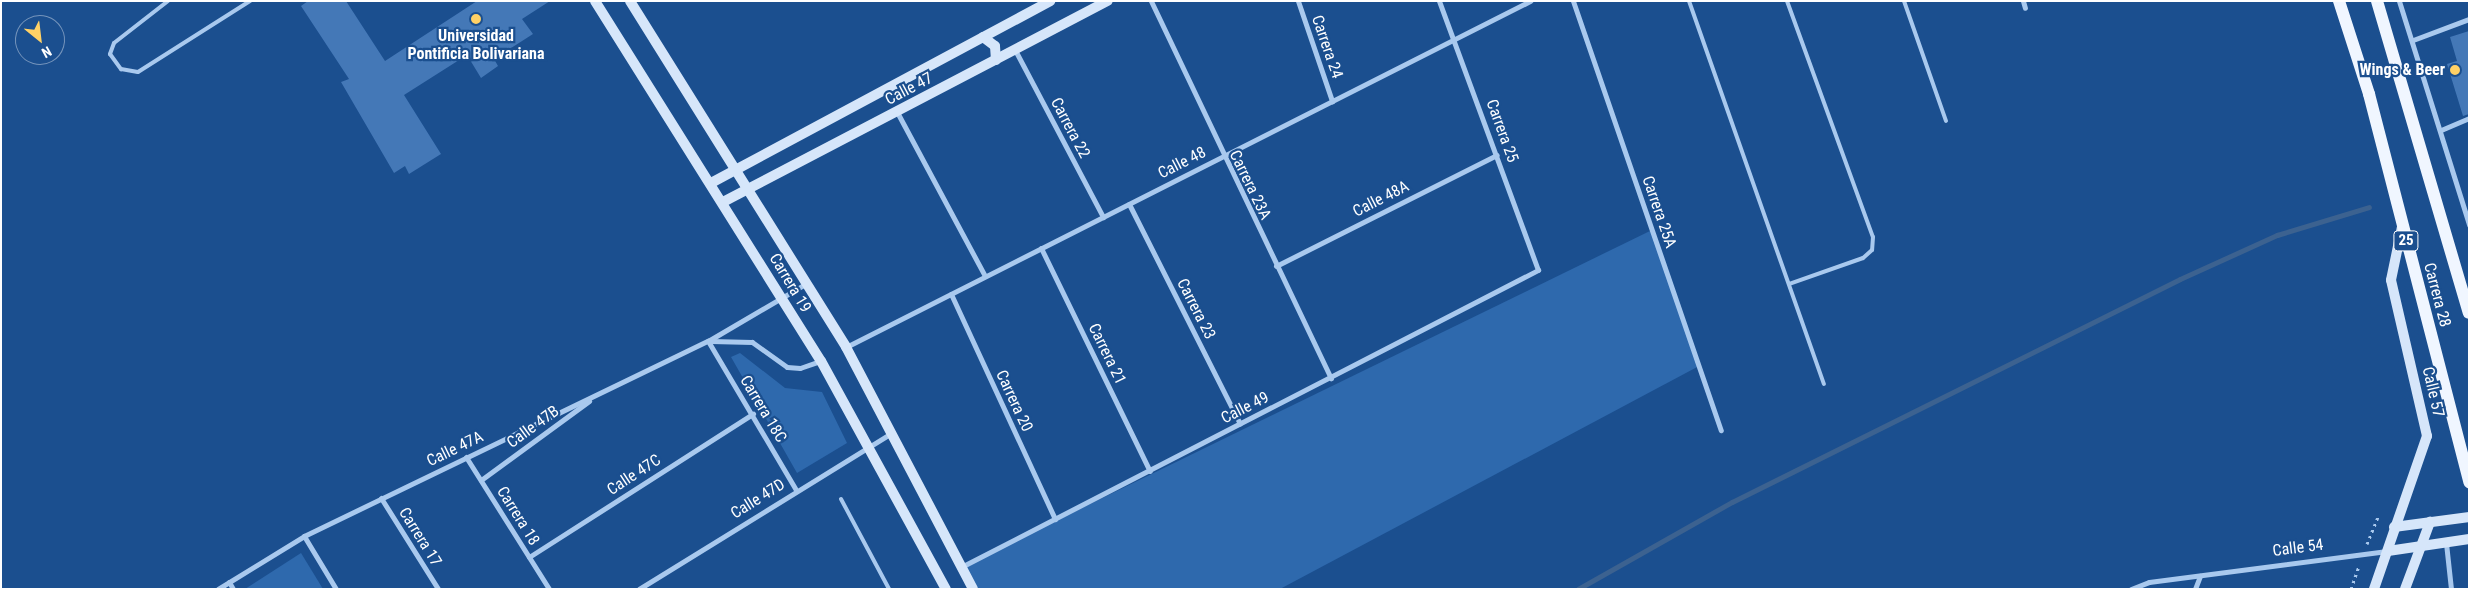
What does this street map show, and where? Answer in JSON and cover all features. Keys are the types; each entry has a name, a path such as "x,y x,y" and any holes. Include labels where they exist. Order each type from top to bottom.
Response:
{"main road":[{"name":"Carrera 28","path":"2338,1 2369,94 2469,482"},
{"name":"Carrera 28","path":"2377,1 2469,313"}],"street":[{"name":"Carrera 19","path":"595,1 723,202 820,361 946,589"},
{"name":"Carrera 19","path":"630,1 750,188 846,347 963,566 973,589"},
{"name":"Calle 47","path":"711,183 1050,1"},
{"name":"Calle 47","path":"723,202 1108,1"},
{"name":"Carrera 23A","path":"1151,1 1222,157 1331,378"},
{"name":"Carrera 24","path":"1298,1 1332,101"},
{"name":"Carrera 25","path":"1439,1 1456,39 1538,270"},
{"name":"Calle 48","path":"846,347 1530,1"},
{"name":"Carrera 25A","path":"1573,1 1721,430"},
{"path":"2023,1 2025,8"},
{"path":"2399,1 2413,40 2469,225"},
{"path":"2413,40 2469,19"},
{"path":"983,37 995,46 996,60"},
{"name":"Carrera 22","path":"1015,50 1103,217"},
{"path":"897,112 985,276"},
{"path":"2441,130 2469,118"},
{"name":"Calle 48A","path":"1276,266 1497,155"},
{"name":"Carrera 23","path":"1129,204 1240,424"},
{"name":"Calle 57","path":"2374,589 2426,436 2391,280 2402,226"},
{"name":"Carrera 21","path":"1041,248 1150,471"},
{"name":"Calle 49","path":"963,566 1538,270"},
{"name":"Calle 47A","path":"218,589 304,536 708,341 807,283"},
{"name":"Carrera 20","path":"951,294 1055,519"},
{"path":"708,341 752,342 787,367 800,368 820,361"},
{"name":"Carrera 18C","path":"708,341 753,414 796,490"},
{"name":"Calle 47B","path":"481,480 600,393"},
{"name":"Calle 47C","path":"529,557 753,414"},
{"name":"Calle 47D","path":"639,589 648,586 796,490 892,433"},
{"name":"Carrera 18","path":"466,457 549,589"},
{"name":"Carrera 17","path":"381,498 438,589"},
{"path":"2394,527 2469,517"},
{"path":"2405,589 2430,522"},
{"path":"304,536 336,589"},
{"name":"Calle 54","path":"2131,589 2149,582 2469,539"},
{"path":"2446,542 2451,589"},
{"path":"2195,589 2200,576"},
{"path":"229,582 233,589"}],"lane":[{"path":"168,1 114,43 110,54 121,69 138,72 250,1"},
{"path":"1689,1 1824,384"},
{"path":"1787,1 1873,237 1872,250 1863,258 1788,284"},
{"path":"1904,1 1946,121"},
{"path":"841,499 889,589"}],"shaded area":[{"path":"1652,230 1699,366 1280,589 973,589 963,566"},
{"path":"740,353 785,388 822,392 847,443 797,473 731,357"},
{"path":"301,553 323,589 245,589"}],"building":[{"path":"308,1 346,1 385,61 477,1 550,1 522,19 533,34 494,59 498,66 481,78 467,55 404,95 441,154 409,174 405,166 394,173 341,82 349,79 301,6"},
{"path":"2469,31 2469,114 2463,116 2447,64 2457,61 2450,37"}],"waterway":[{"path":"1578,589 1732,502 2180,279 2277,235 2369,207"}],"place":[{"name":"Universidad Pontificia Bolivariana","path":"476,19"},
{"name":"Wings & Beer","path":"2455,70"}]}
